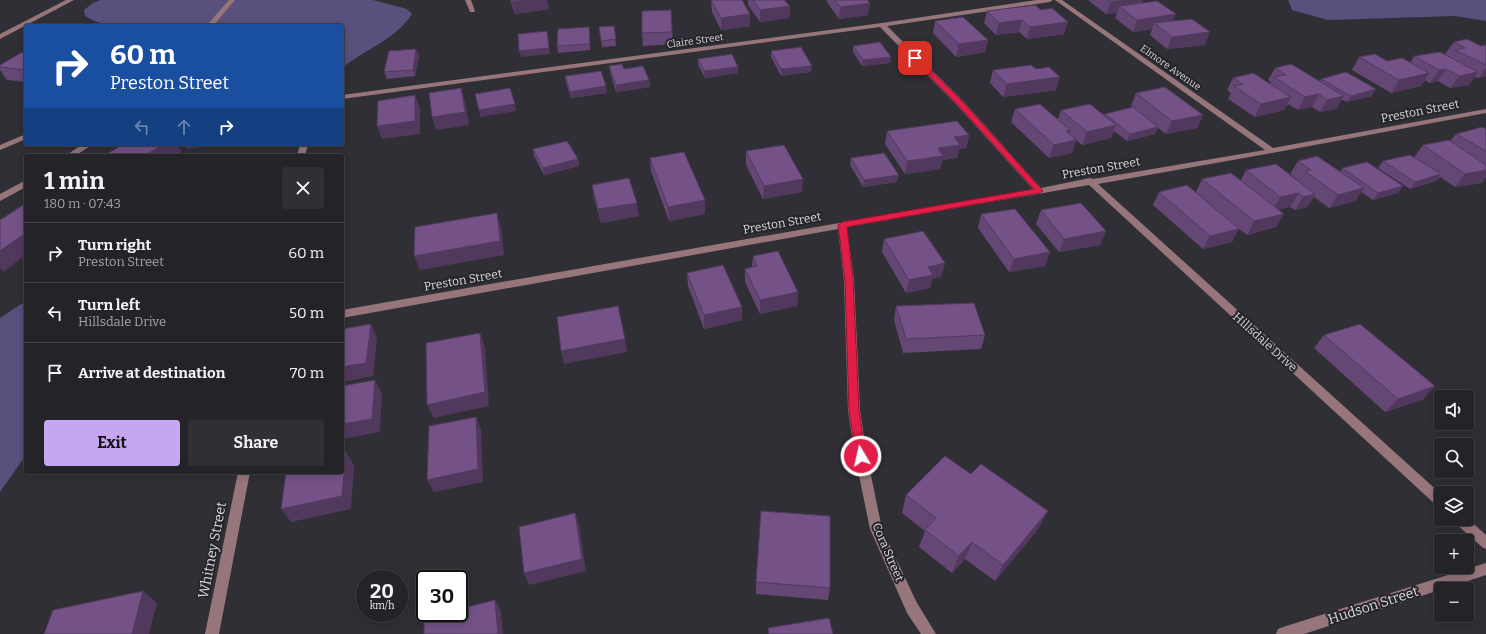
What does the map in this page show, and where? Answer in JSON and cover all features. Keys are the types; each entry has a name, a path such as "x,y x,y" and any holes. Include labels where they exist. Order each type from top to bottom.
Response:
{"street":[{"path":"25,24 71,0"},
{"path":"211,24 232,0"},
{"path":"468,0 472,11"},
{"name":"Claire Street","path":"344,97 882,25 1050,0"},
{"name":"Elmore Avenue","path":"1058,0 1272,151"},
{"path":"0,37 24,24"},
{"path":"882,25 959,102 1039,191"},
{"name":"Preston Street","path":"344,314 842,225 1272,151 1486,111"},
{"path":"0,148 24,137"},
{"path":"72,154 86,146"},
{"name":"Hillsdale Drive","path":"1090,182 1434,496"},
{"path":"0,198 24,184"},
{"name":"Cora Street","path":"842,225 849,280 854,410 861,456 876,528 912,608 929,634"},
{"name":"Whitney Street","path":"212,634 244,474"},
{"path":"1468,526 1486,543"},
{"name":"Hudson Street","path":"1283,634 1486,570"}],"shaded area":[{"path":"101,0 373,0 407,9 412,14 397,31 388,38 344,66 344,24 104,24 85,16 84,10 93,3"},
{"path":"1288,0 1486,0 1486,21 1455,16 1328,20 1292,10"},
{"path":"24,302 24,458 0,492 0,318"}],"building":[{"path":"511,0 526,0 512,2"},
{"path":"711,0 742,0 750,14 721,18"},
{"path":"753,0 784,0 790,6 760,10"},
{"path":"835,0 867,0 870,3 840,7"},
{"path":"1107,0 1127,0 1111,2"},
{"path":"1157,1 1176,14 1137,20 1119,6"},
{"path":"1035,5 1041,10 1052,8 1068,22 1030,27 1022,20 999,23 987,11"},
{"path":"671,10 672,32 642,33 642,11"},
{"path":"963,17 988,40 959,44 935,21"},
{"path":"1192,19 1210,32 1172,37 1154,23"},
{"path":"614,26 616,39 601,41 599,27"},
{"path":"589,27 590,44 557,46 558,29"},
{"path":"547,31 549,48 519,51 518,34"},
{"path":"1467,39 1481,46 1486,45 1486,65 1455,50 1465,48 1454,42"},
{"path":"880,42 891,57 863,60 853,46"},
{"path":"801,47 812,66 781,69 771,51"},
{"path":"416,49 413,70 384,72 389,51"},
{"path":"24,51 24,70 0,67 0,65"},
{"path":"1440,52 1478,72 1459,76 1446,69 1439,70 1414,56"},
{"path":"732,54 738,67 704,71 698,59"},
{"path":"1375,54 1387,61 1402,58 1429,73 1399,80 1359,57"},
{"path":"622,64 624,69 643,66 649,80 616,85 609,66"},
{"path":"1291,64 1344,96 1327,100 1319,94 1305,97 1274,77 1286,75 1275,68"},
{"path":"1031,65 1036,69 1049,67 1060,77 1007,84 993,70"},
{"path":"601,71 606,86 570,92 565,76"},
{"path":"1346,72 1376,89 1351,96 1321,79"},
{"path":"1253,73 1291,97 1261,104 1234,86 1243,84 1233,78"},
{"path":"1165,87 1203,115 1172,121 1136,93"},
{"path":"461,88 465,112 432,117 429,93"},
{"path":"510,88 515,104 479,110 475,94"},
{"path":"415,95 415,121 377,126 378,101"},
{"path":"1040,104 1070,130 1066,131 1076,140 1054,145 1015,109"},
{"path":"1090,104 1116,125 1087,132 1061,110"},
{"path":"1133,107 1158,127 1130,134 1105,114"},
{"path":"957,121 969,135 954,137 960,145 938,148 943,156 907,161 887,131"},
{"path":"1482,127 1486,129 1486,151 1456,134"},
{"path":"1449,140 1486,165 1486,170 1465,174 1423,145"},
{"path":"567,141 578,159 543,168 533,149"},
{"path":"784,145 803,179 764,186 746,151"},
{"path":"120,146 161,146 147,154 106,154"},
{"path":"684,152 705,200 668,207 650,158"},
{"path":"884,153 899,175 864,180 851,158"},
{"path":"1410,155 1441,174 1415,182 1383,161"},
{"path":"1317,156 1364,188 1338,195 1305,171 1311,170 1298,161"},
{"path":"1367,162 1403,186 1378,193 1342,168"},
{"path":"1276,164 1315,194 1303,197 1299,193 1280,197 1246,170"},
{"path":"1231,173 1284,214 1254,221 1202,179"},
{"path":"629,178 637,203 598,209 592,185"},
{"path":"1187,185 1239,229 1210,236 1159,192"},
{"path":"1081,203 1106,231 1064,239 1041,210"},
{"path":"24,204 24,234 0,251 0,220"},
{"path":"1015,209 1050,252 1014,259 981,214"},
{"path":"497,213 500,241 414,256 415,227"},
{"path":"923,231 945,263 928,267 933,275 909,280 884,239"},
{"path":"778,251 798,292 760,300 745,269 757,266 753,256"},
{"path":"723,265 742,307 704,315 687,273"},
{"path":"974,303 985,335 906,339 896,306"},
{"path":"618,306 625,339 561,351 557,317"},
{"path":"371,324 366,363 344,367 344,329"},
{"path":"1360,324 1435,386 1398,399 1324,335"},
{"path":"480,333 485,392 427,405 426,343"},
{"path":"375,380 372,419 344,424 344,386"},
{"path":"476,417 478,469 427,480 429,426"},
{"path":"344,452 346,452 344,474"},
{"path":"945,456 971,474 981,464 1048,511 1003,565 972,542 959,556 925,530 936,518 906,495"},
{"path":"286,474 344,474 342,496 281,509"},
{"path":"761,511 830,516 830,588 756,582"},
{"path":"575,513 582,559 524,573 519,527"},
{"path":"143,591 132,634 44,634 53,610"},
{"path":"495,600 498,634 424,634 424,622 468,622 468,607"},
{"path":"829,618 833,634 769,634 768,628"}],"route":[{"path":"861,456 854,410 850,339 849,280 842,225 1039,191 959,102 915,58"}]}
